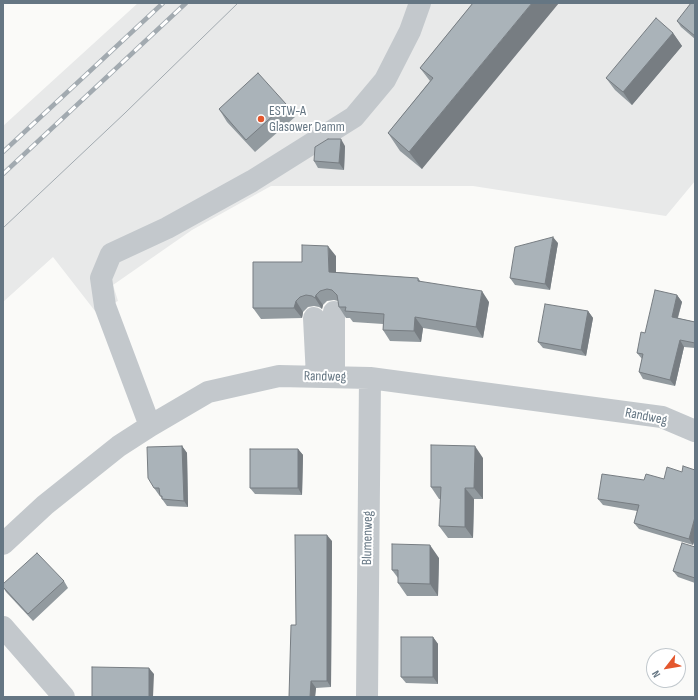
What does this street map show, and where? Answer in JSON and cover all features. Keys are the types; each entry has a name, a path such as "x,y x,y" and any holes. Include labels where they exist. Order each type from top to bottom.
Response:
{"street":[{"path":"150,426 105,306 101,278 111,254 167,228 245,184 354,117 385,80 410,31 420,3"},
{"path":"325,377 334,312"},
{"path":"314,318 325,377"},
{"name":"Randweg","path":"3,544 45,505 113,450 150,426 208,392 280,376 370,378 662,417 695,431"},
{"name":"Blumenweg","path":"367,697 370,378"},
{"path":"3,627 64,697"}],"shaded area":[{"path":"138,3 695,3 695,181 666,216 473,186 271,186 192,230 113,285 118,301 95,311 53,257 3,302 3,126"}],"building":[{"path":"473,3 532,3 409,152 388,133 433,78 420,68"},
{"path":"691,3 695,3 695,36 677,21"},
{"path":"656,18 673,33 623,92 606,78"},
{"name":"ESTW-A Glasower Damm","path":"258,73 286,104 246,140 219,109"},
{"path":"328,139 341,139 339,163 314,161 315,147"},
{"path":"553,237 545,284 510,278 515,247"},
{"path":"302,245 328,246 329,272 418,278 418,281 482,291 476,327 415,317 414,331 383,330 384,314 345,311 346,307 339,307 337,295 332,290 327,289 320,291 315,298 306,295 300,297 296,301 294,308 253,308 253,262 302,262"},
{"path":"655,290 677,295 672,317 695,322 695,343 680,340 670,380 639,372 643,354 637,353 641,332 645,333"},
{"path":"545,304 588,311 581,350 538,342"},
{"path":"431,445 475,446 474,488 465,488 465,527 439,526 441,487 431,487"},
{"path":"182,446 184,501 162,499 159,488 154,488 148,478 147,447"},
{"path":"250,449 298,449 298,488 250,488"},
{"path":"683,466 695,470 695,517 689,539 634,523 639,505 598,499 602,474 644,480 646,474 664,479 667,467 682,472"},
{"path":"295,535 327,535 327,681 311,681 310,697 289,697 291,625 296,625"},
{"path":"682,543 695,547 695,578 673,571"},
{"path":"392,544 430,545 430,584 398,583 398,570 392,570"},
{"path":"37,553 64,581 28,614 3,587 3,584"},
{"path":"401,637 433,637 433,677 401,677"},
{"path":"92,667 149,668 149,697 92,697"}],"tram line":[{"path":"3,228 125,113 238,3"}],"railway":[{"path":"3,152 163,3"},
{"path":"3,174 186,3"}],"place":[{"name":"ESTW-A Glasower Damm","path":"261,119"}]}
